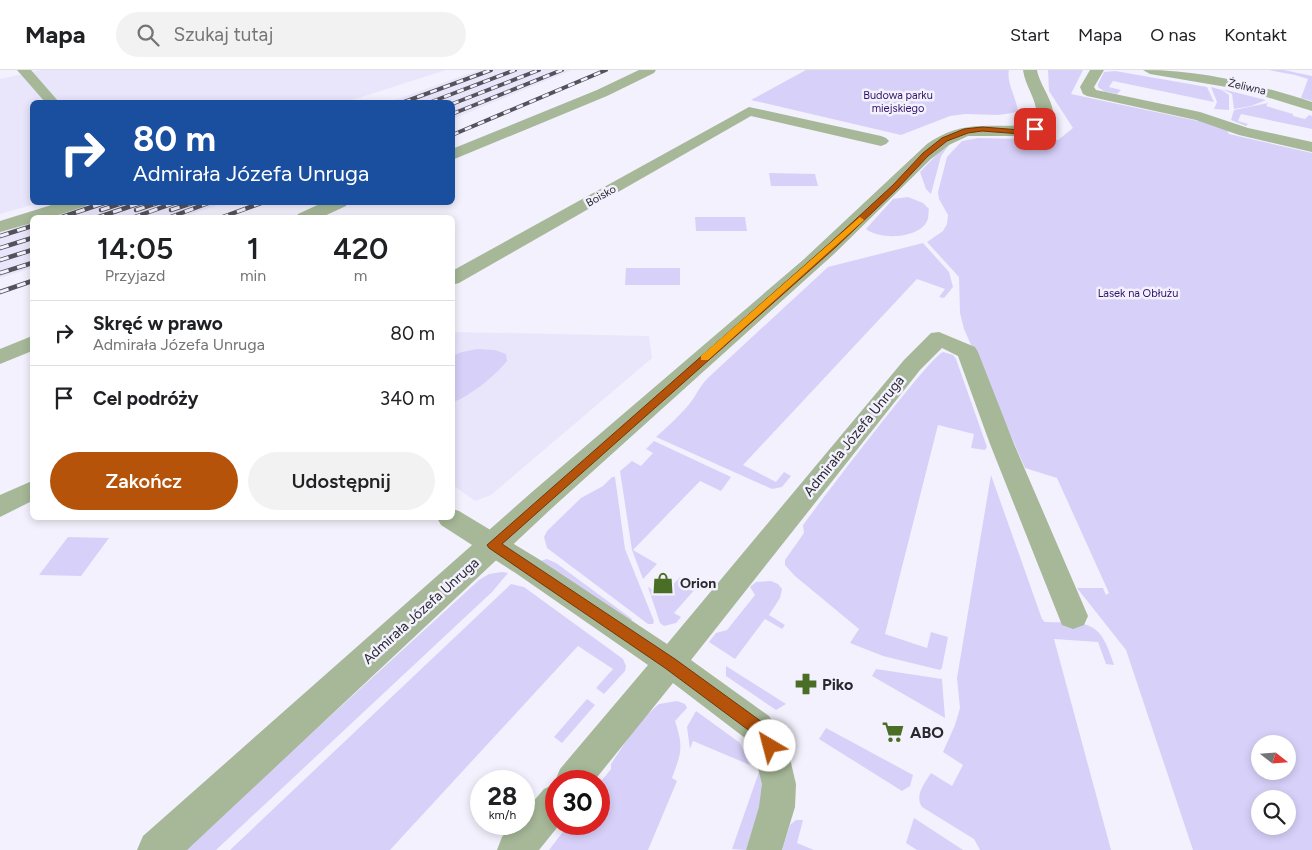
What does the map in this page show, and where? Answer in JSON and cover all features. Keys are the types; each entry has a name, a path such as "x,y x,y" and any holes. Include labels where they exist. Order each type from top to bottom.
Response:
{"street":[{"path":"24,70 50,100"},
{"path":"455,154 602,93 649,70"},
{"name":"Admirała Józefa Unruga","path":"157,850 493,545 833,245 925,155 944,139 967,131 982,129 1021,132 1035,129 1044,124 1046,111 1030,77 1030,70"},
{"path":"1097,70 1087,88 1092,93 1200,116 1244,132 1312,147"},
{"name":"Żeliwna","path":"1150,70 1229,76 1272,94 1312,107"},
{"name":"Boisko","path":"455,278 749,111 881,141"},
{"path":"38,215 70,205"},
{"path":"311,215 333,205"},
{"path":"0,227 30,218"},
{"name":"Admirała Józefa Unruga","path":"581,770 912,365 939,338 966,352 1073,616"},
{"path":"0,357 30,344"},
{"path":"0,508 30,491"},
{"path":"453,520 670,663 757,727 770,746 780,784 777,807 764,850"},
{"path":"515,850 545,814"}],"shaded area":[{"path":"41,70 446,70 352,100 30,100 30,205 32,205 0,214 0,79"},
{"path":"479,70 572,70 455,118 455,100 395,100"},
{"path":"88,205 219,205 188,215 56,215"},
{"path":"30,223 30,269 0,278 0,232"},
{"path":"455,332 649,336 652,358 491,495 475,501 455,486"}],"green space":[{"name":"Budowa parku miejskiego","path":"806,70 1009,70 1010,85 1018,112 999,115 965,114 950,116 901,135 751,100"},
{"name":"Lasek na Obłużu","path":"1048,70 1083,70 1071,94 1198,121 1199,119 1227,130 1229,134 1312,153 1312,850 1193,850 1126,650 1077,588 1103,588 1106,595 1109,593 1057,478 1025,468 964,329 960,313 959,277 927,242 943,231 947,224 948,215 939,199 938,192 947,157 962,141 978,138 1058,140 1073,128 1049,91"},
{"path":"1269,70 1284,70 1312,76 1312,101 1301,98 1308,79"},
{"path":"1115,71 1207,87 1214,102 1113,81 1109,87 1121,90 1117,94 1105,92 1098,87 1104,72"},
{"path":"1211,87 1222,90 1229,95 1229,110 1214,109 1217,102"},
{"path":"1222,89 1266,100 1251,106 1234,109 1232,94"},
{"path":"1268,103 1266,106 1293,114 1293,116 1305,119 1309,115 1312,116 1312,129 1241,114 1238,121 1248,124 1246,126 1231,120 1234,110"},
{"path":"947,144 949,145 941,156 931,194 926,189 920,172"},
{"path":"769,173 815,174 818,186 771,186"},
{"path":"908,197 923,203 929,209 928,220 923,227 908,234 898,236 880,235 866,229 893,199"},
{"path":"695,217 745,217 747,231 696,231"},
{"path":"923,243 949,272 953,287 944,298 939,297 945,289 917,279 743,465 776,482 784,472 791,476 782,487 772,489 656,437 685,409 707,379 828,267"},
{"path":"626,268 680,268 680,285 625,285"},
{"path":"477,349 495,350 506,354 507,361 482,385 455,401 455,355"},
{"path":"943,352 953,355 956,359 987,447 985,450 971,448 974,434 938,425 885,634 927,648 931,632 948,637 940,670 883,656 850,643 859,629 795,576 785,565 785,560 804,533 803,525 874,432 918,378"},
{"path":"654,441 731,477 721,491 700,481 633,550 657,564 643,579 632,550 620,471 632,461 641,466 653,453 646,449"},
{"path":"991,475 1042,619 1045,622 1082,624 1098,631 1104,639 1114,665 1106,664 1098,642 1054,639 1111,850 980,850 974,839 922,807 920,803 921,789 931,773 952,786 963,765 943,752 960,708 957,678"},
{"path":"612,477 615,477 625,549 654,621 653,624 648,624 547,548 544,537 547,531 581,498 603,486"},
{"path":"68,537 109,538 81,576 39,575"},
{"path":"547,559 556,563 632,619 630,622 540,561"},
{"path":"508,573 492,592 216,850 184,850 479,580 489,574"},
{"path":"680,577 697,587 674,613 681,617 676,623 664,626 660,623 648,587 663,596"},
{"path":"771,581 778,584 782,589 780,598 769,615 785,625 782,629 765,619 735,659 709,642 716,633 727,630 755,595 750,587 756,582"},
{"path":"511,584 524,587 623,659 626,666 625,671 604,694 596,688 613,669 578,646 390,850 230,850"},
{"path":"726,666 786,704 776,710 726,676"},
{"path":"876,669 942,679 945,718 872,676"},
{"path":"587,699 595,705 562,743 554,737"},
{"path":"677,701 685,704 687,708 675,721 680,738 680,750 672,778 677,781 648,850 549,850 561,835 610,835 611,764 638,723 659,704"},
{"path":"696,711 740,743 750,765 693,741 690,749 687,727"},
{"path":"826,728 913,775 910,786 902,791 819,739"},
{"path":"760,769 762,772 762,799 746,850 732,849"},
{"path":"914,818 963,850 917,850 906,843"},
{"path":"796,820 803,820 797,843 814,850 782,850 790,825"}],"railway":[{"path":"409,100 491,70"},
{"path":"436,100 515,70"},
{"path":"455,103 539,70"},
{"path":"455,113 562,70"},
{"path":"455,134 606,70"},
{"path":"68,215 98,205"},
{"path":"101,210 116,205"},
{"path":"105,215 134,205"},
{"path":"136,210 151,205"},
{"path":"140,215 169,205"},
{"path":"171,210 186,205"},
{"path":"176,215 203,205"},
{"path":"228,215 256,205"},
{"path":"0,236 30,227"},
{"path":"0,248 30,239"},
{"path":"0,260 30,251"},
{"path":"0,273 30,264"},
{"path":"0,292 30,282"}],"slow traffic":[{"path":"704,358 860,220"}],"place":[{"name":"Orion","path":"663,583"},
{"name":"Piko","path":"806,684"},
{"name":"ABO","path":"893,732"}],"route":[{"path":"770,746 757,727 670,663 493,545 833,245 925,155 944,139 967,131 982,129 1021,132 1035,129"}]}
